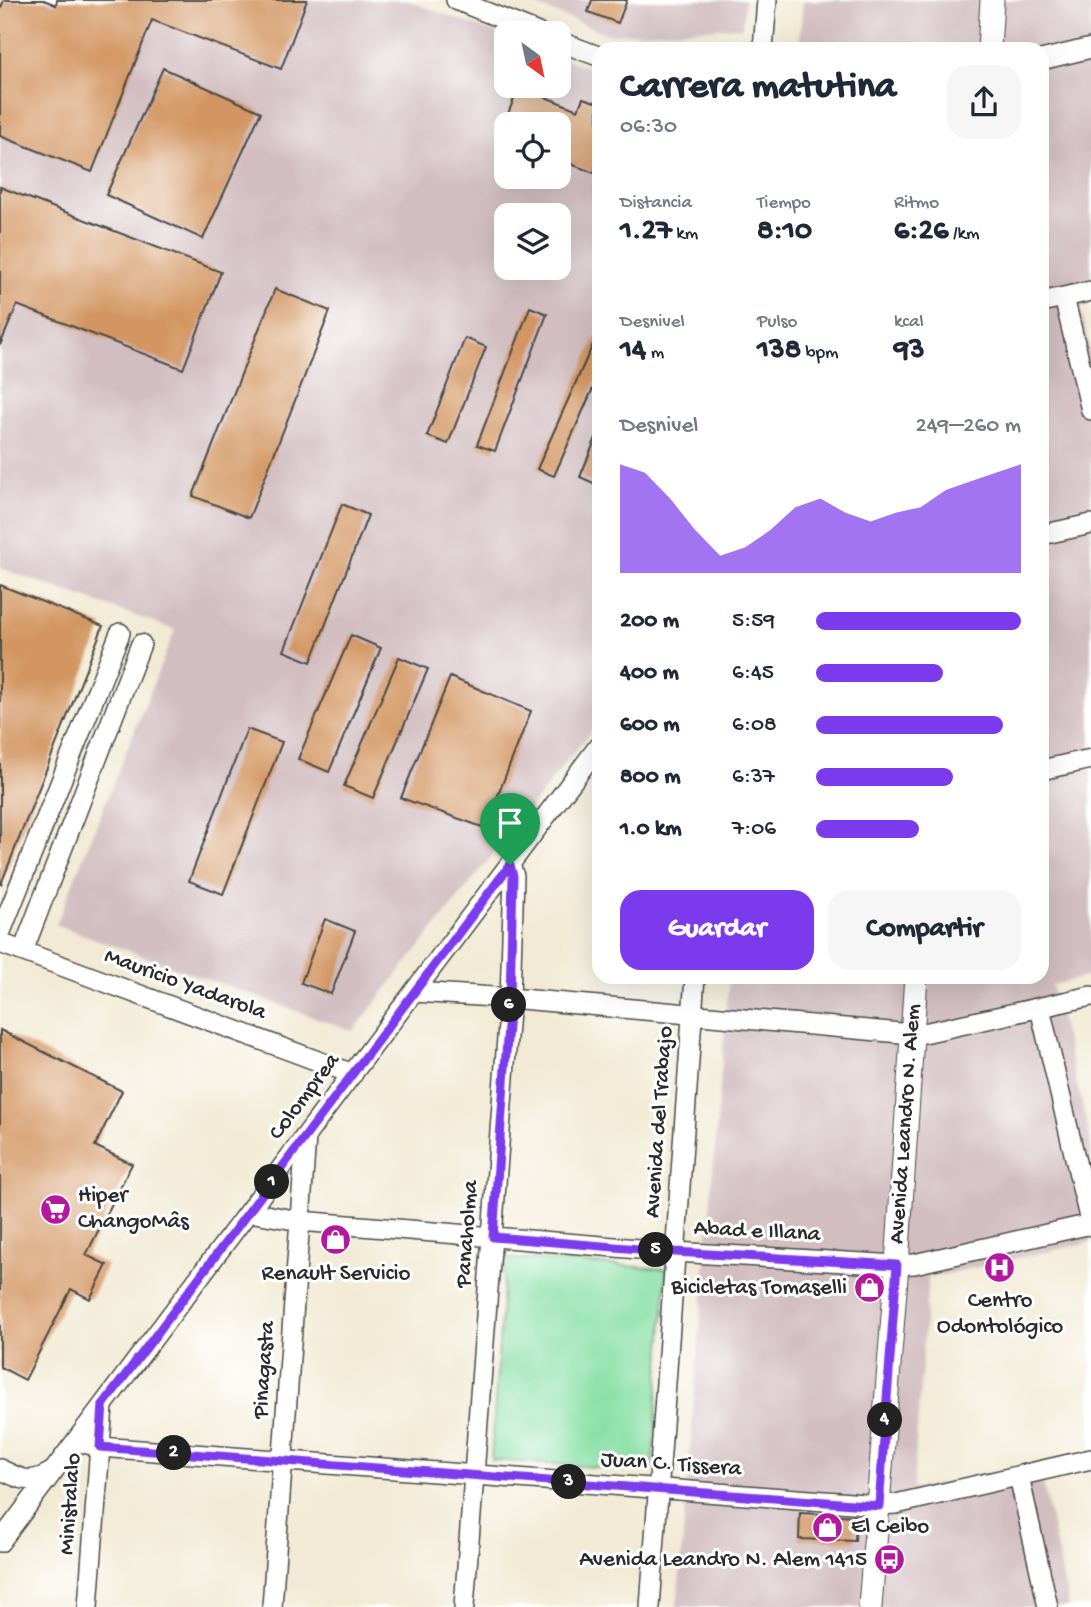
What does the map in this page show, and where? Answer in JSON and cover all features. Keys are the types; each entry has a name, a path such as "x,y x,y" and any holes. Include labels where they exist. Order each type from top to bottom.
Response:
{"main road":[{"path":"989,42 992,0"},
{"name":"Avenida Leandro N. Alem","path":"870,1607 915,984"}],"street":[{"path":"456,0 508,21"},
{"path":"764,42 767,0"},
{"path":"571,46 592,54"},
{"path":"1049,58 1091,48"},
{"path":"1049,300 1091,291"},
{"path":"1064,297 1091,410"},
{"path":"1049,533 1091,524"},
{"path":"0,934 120,633"},
{"path":"23,951 141,644"},
{"path":"98,688 121,695"},
{"path":"1049,768 1091,759"},
{"name":"Colomprea","path":"0,1542 510,865 592,764"},
{"name":"Panaholma","path":"464,1607 510,998 513,876 510,865"},
{"name":"Mauricio Yadarola","path":"0,943 353,1074"},
{"name":"Avenida del Trabajo","path":"650,1607 694,984"},
{"path":"415,992 912,1034 1091,996"},
{"path":"1040,1007 1091,1225"},
{"name":"Pinagasta","path":"272,1607 306,1136"},
{"name":"Abad e Illana","path":"249,1212 300,1221 675,1252 897,1265 914,1264 1091,1225"},
{"name":"Ministalalo","path":"88,1607 103,1405"},
{"name":"Juan C. Tissera","path":"76,1441 100,1447 879,1506 1091,1459"},
{"path":"0,1469 22,1480 42,1478 53,1471"},
{"path":"1019,1476 1048,1607"},
{"path":"22,1480 26,1492 25,1508"}],"shaded area":[{"path":"0,0 406,0 494,33 494,98 571,98 571,62 592,69 592,730 353,1031 56,925 175,630 0,568"},
{"path":"521,0 745,0 742,27 608,34"},
{"path":"803,0 1091,0 1091,304 1080,307 1091,354 1091,976 1052,985 1091,1141 1091,1242 928,1278 913,1489 1039,1464 1069,1607 677,1607 728,984 1049,984 1049,42 800,42"}],"green space":[{"path":"505,1258 667,1269 652,1471 491,1460"}],"building":[{"path":"4,0 44,0 56,5 57,0 307,0 281,69 152,20 92,172 0,136 0,10"},
{"path":"592,0 627,0 618,23 588,12"},
{"path":"163,68 261,112 203,239 106,195"},
{"path":"514,98 548,98 578,110 583,98 592,101 592,172 571,164 571,112 509,112"},
{"path":"0,187 221,272 183,369 17,305 0,345"},
{"path":"275,289 330,311 249,518 193,496"},
{"path":"530,307 547,314 495,451 477,445"},
{"path":"465,338 486,347 448,444 427,436"},
{"path":"592,346 592,390 554,476 537,469"},
{"path":"592,448 592,482 580,477"},
{"path":"342,504 368,515 311,662 284,651"},
{"path":"0,585 103,626 1,884 0,884"},
{"path":"351,635 381,648 329,772 298,759"},
{"path":"399,657 428,669 373,798 344,786"},
{"path":"450,677 531,711 485,828 401,798"},
{"path":"247,729 282,742 223,894 189,881"},
{"path":"325,919 355,931 331,994 301,983"},
{"name":"Hiper ChangoMâs","path":"0,1030 122,1091 95,1146 132,1164 86,1255 107,1265 90,1299 71,1289 25,1380 0,1367"},
{"name":"El Ceibo","path":"800,1513 856,1516 855,1541 799,1539"}],"place":[{"name":"Hiper ChangoMâs","path":"55,1209"},
{"name":"Renault Servicio","path":"336,1240"},
{"name":"Centro Odontológico","path":"1000,1267"},
{"name":"Bicicletas Tomaselli","path":"870,1288"},
{"name":"El Ceibo","path":"828,1527"},
{"name":"Avenida Leandro N. Alem 1415","path":"890,1560"}],"route":[{"path":"510,865 513,876 510,998 493,1237 675,1252 897,1265 879,1506 100,1447 103,1405 510,865"}]}
